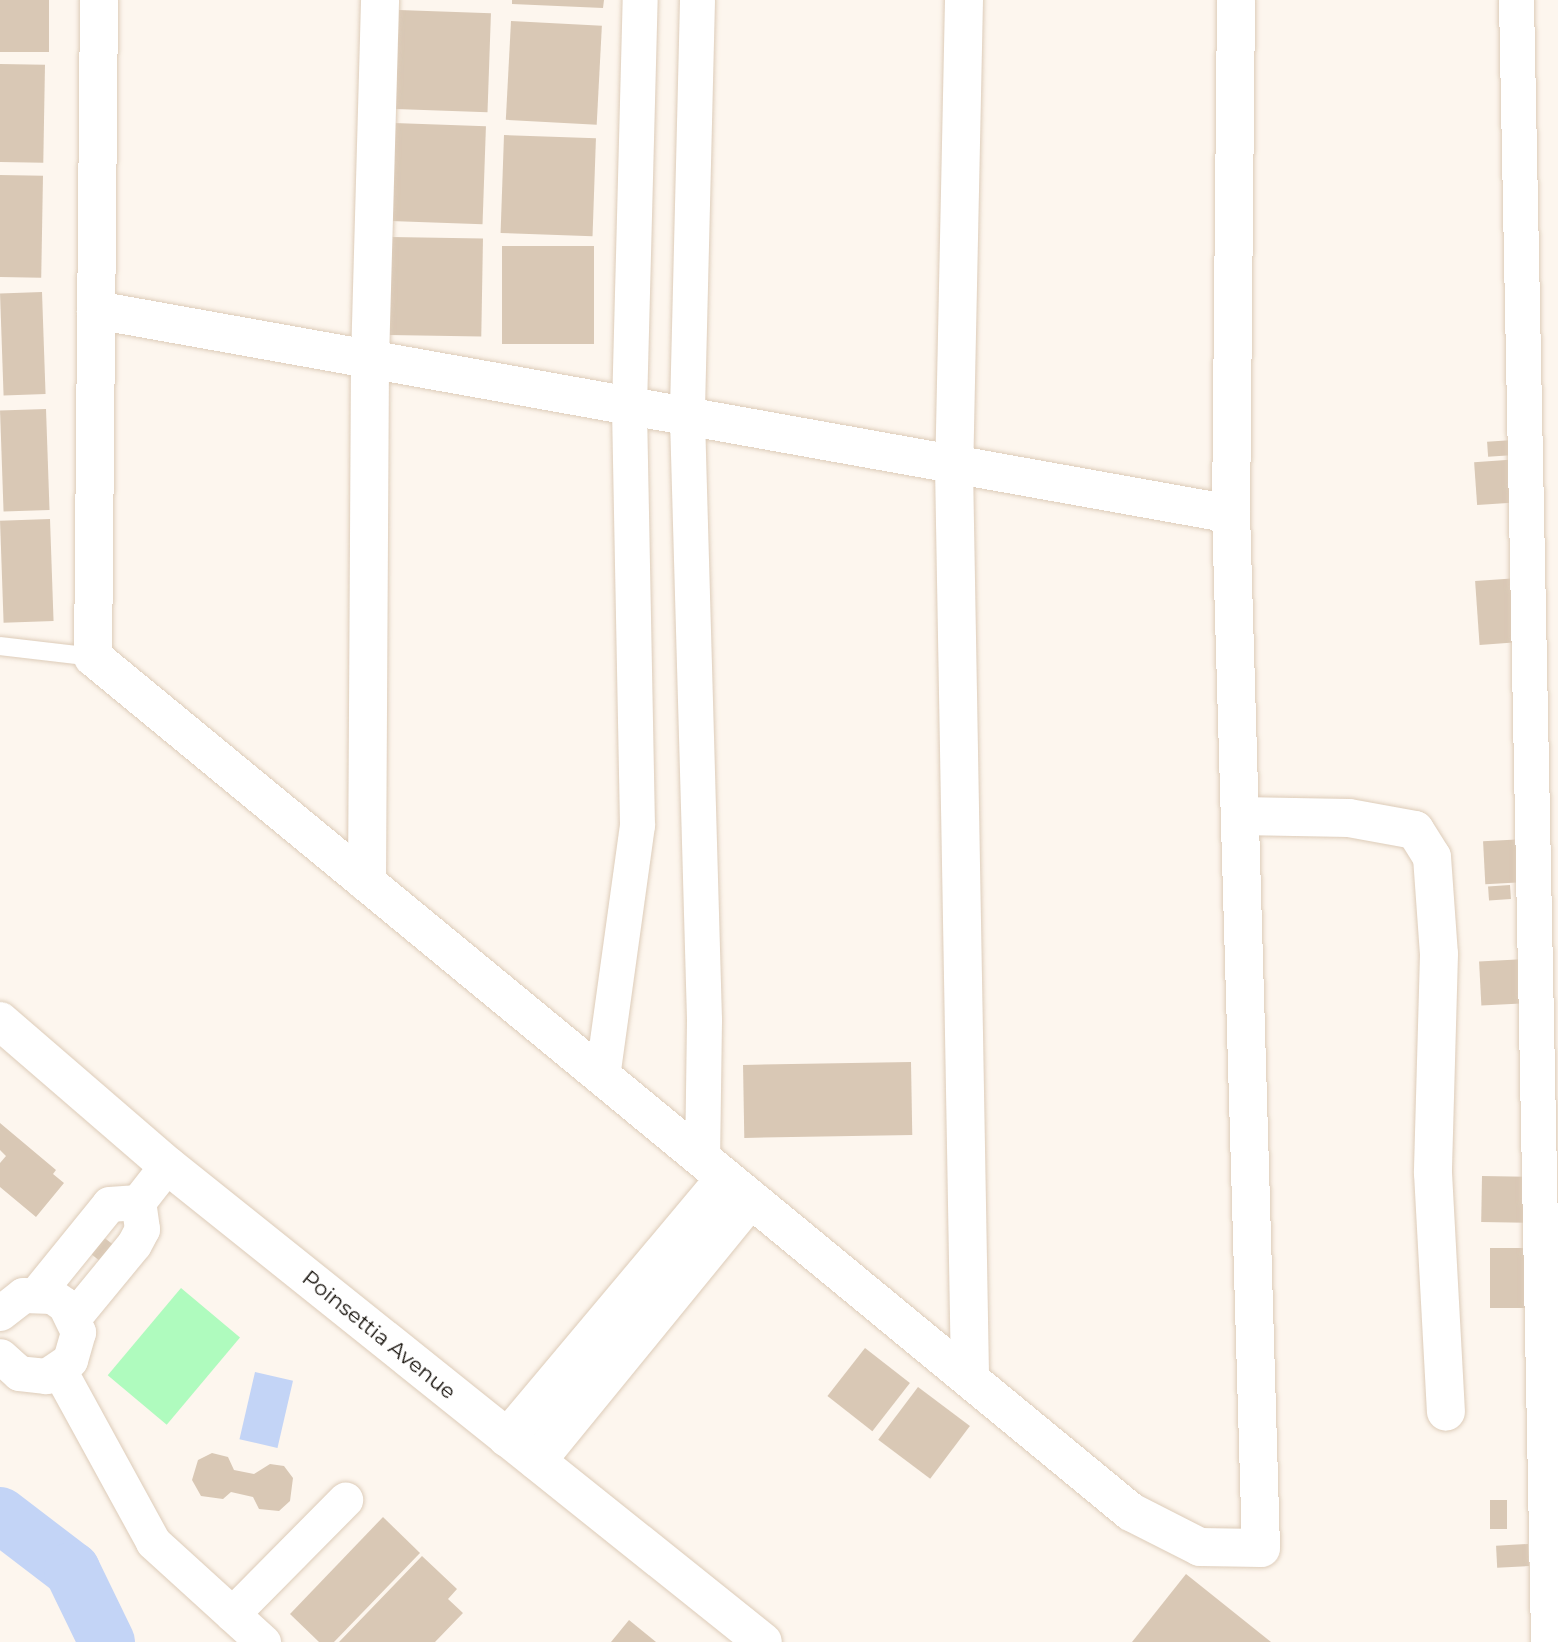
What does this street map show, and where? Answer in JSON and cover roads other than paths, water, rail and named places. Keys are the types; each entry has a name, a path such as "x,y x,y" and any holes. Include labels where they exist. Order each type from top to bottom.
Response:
{"street":[{"path":"99,0 93,657 1131,1512 1200,1547 1261,1548 1231,514 1236,0"},
{"path":"367,883 370,360 380,0"},
{"path":"602,1077 638,825 629,407 640,0"},
{"path":"537,1461 616,1337 726,1179 704,1020 687,418 696,0"},
{"path":"964,0 954,467 970,1379"},
{"path":"1516,0 1543,703 1548,1642"},
{"path":"96,310 954,467 1231,514"},
{"path":"1240,816 1349,818 1415,830 1432,857 1439,954 1433,1173 1446,1412"},
{"name":"Poinsettia Avenue","path":"0,1021 167,1165 763,1642"},
{"path":"74,1317 134,1244 142,1229 138,1202 167,1165"},
{"path":"37,1293 109,1204 138,1202"},
{"path":"0,1313 23,1295 37,1293 52,1296 74,1317 76,1347 59,1370 32,1377 19,1373 0,1356"},
{"path":"507,1438 616,1337"},
{"path":"59,1370 153,1542 263,1642"},
{"path":"232,1614 345,1500"}],"lane":[{"path":"0,646 93,657"}],"water":[{"path":"255,1372 293,1381 277,1448 239,1439"}],"waterway":[{"path":"0,1515 72,1570 107,1642"}]}
